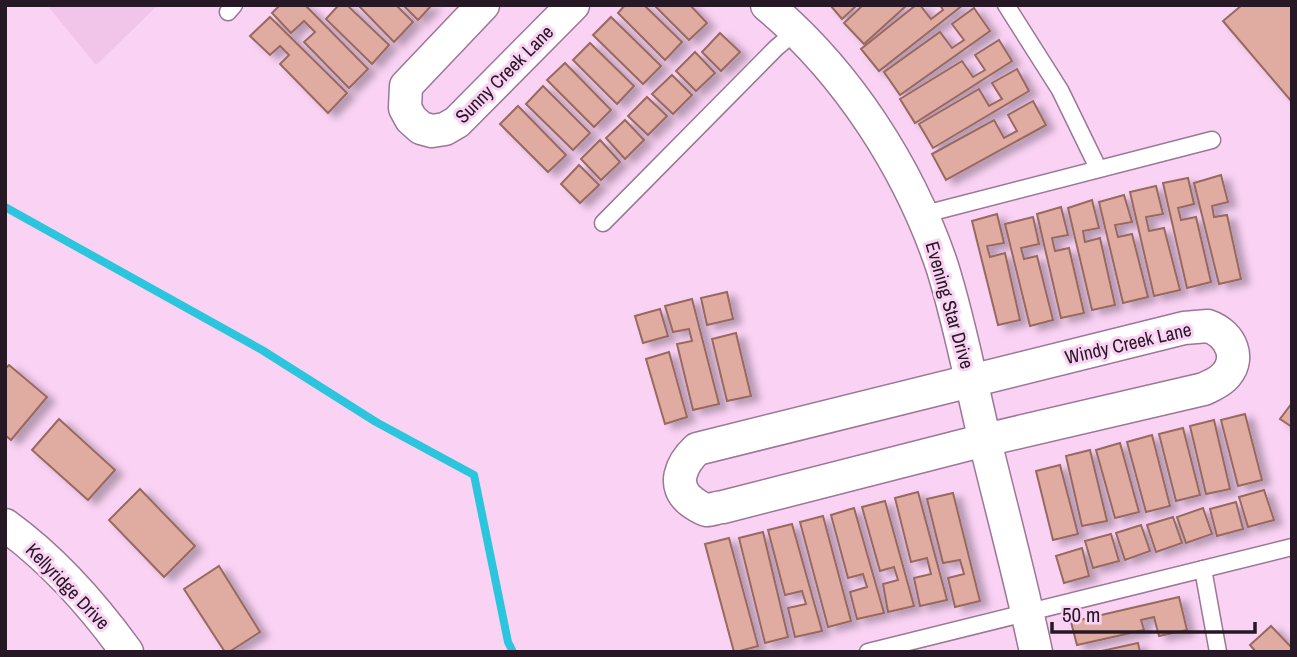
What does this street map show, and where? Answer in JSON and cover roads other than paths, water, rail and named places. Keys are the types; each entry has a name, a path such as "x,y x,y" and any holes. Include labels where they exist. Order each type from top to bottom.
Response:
{"street":[{"name":"Sunny Creek Lane","path":"484,5 406,86 405,108 411,119 421,128 432,131 445,129 457,122 573,5"},
{"name":"Evening Star Drive","path":"767,5 796,31 851,95 883,142 921,215 942,266 1036,652"},
{"name":"Windy Creek Lane","path":"1208,326 1226,336 1232,346 1234,359 1222,380 1204,389 985,440 707,510 688,499 681,489 681,468 697,449 971,380 1184,328 1208,326"},
{"name":"Kellyridge Drive","path":"5,525 84,599 127,652"}],"lane":[{"path":"1006,5 1060,90 1098,168"},
{"path":"603,223 796,31"},
{"path":"921,215 1212,140"},
{"path":"869,652 1292,547"},
{"path":"1203,569 1218,652"}],"waterway":[{"path":"5,207 262,350 376,422 474,475 508,642 513,652"}]}
